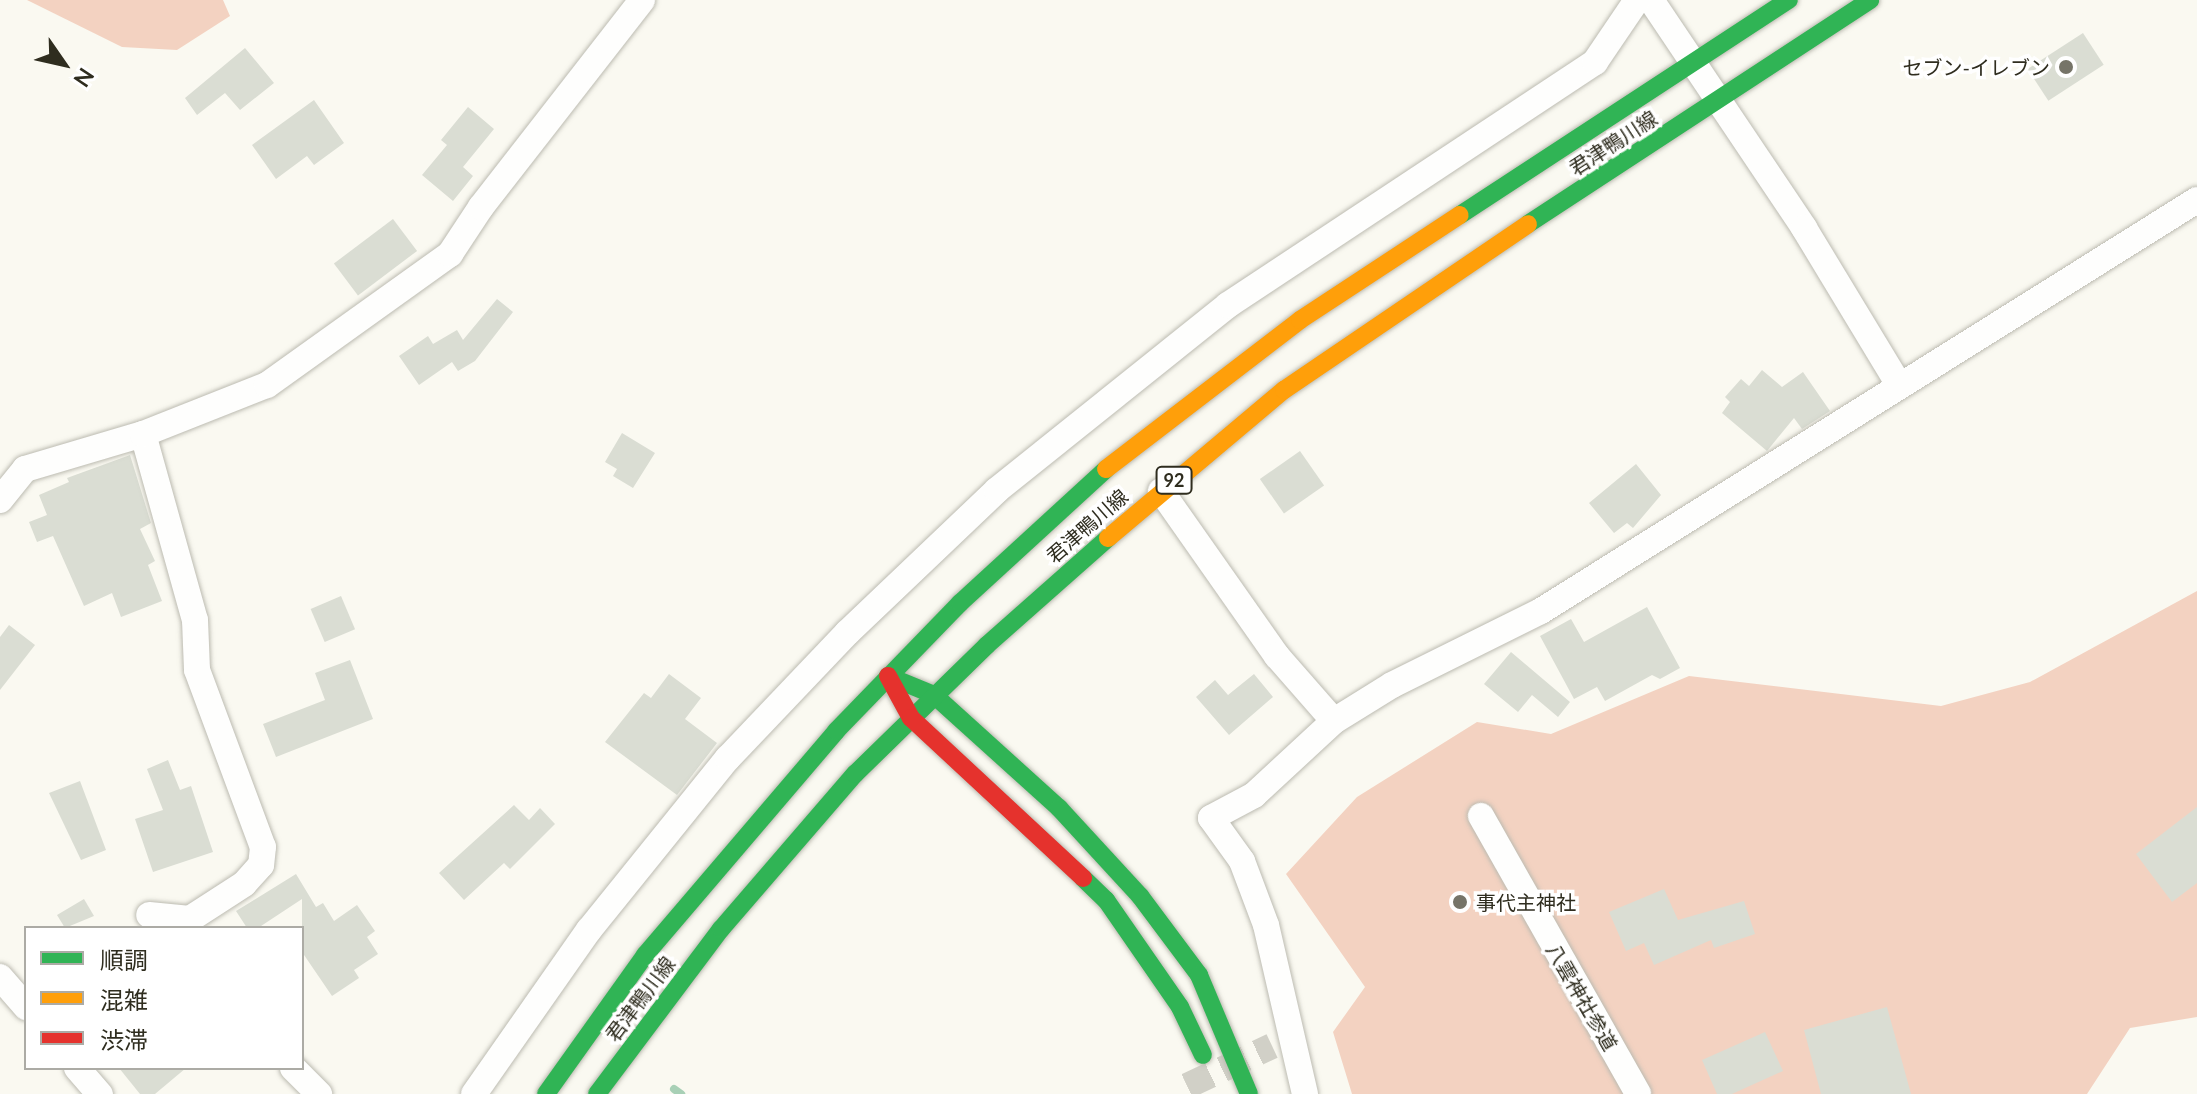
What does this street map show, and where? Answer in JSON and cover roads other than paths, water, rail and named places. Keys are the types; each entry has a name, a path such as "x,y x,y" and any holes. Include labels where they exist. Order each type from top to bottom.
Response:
{"main road":[{"name":"君津鴨川線","path":"546,1094 645,955 888,676 1135,443 1300,320 1789,0"},
{"name":"君津鴨川線","path":"597,1094 721,929 855,774 934,695 1161,491 1284,390 1391,313 1870,0"},
{"path":"888,676 934,695 1059,808 1140,896 1199,975 1249,1094"},
{"path":"888,676 911,718 1106,900 1180,1007 1213,1080"}],"street":[{"path":"0,500 25,469 143,434 267,385 450,254 481,207 642,0"},
{"path":"474,1094 589,930 728,758 847,633 997,490 1228,305 1595,62 1637,0"},
{"path":"1651,0 1719,101 1899,385"},
{"path":"1305,1094 1282,1044 1266,925 1242,861 1211,818 1254,795 1334,721 1392,685 1541,611 2197,200"},
{"path":"143,434 195,620 197,670 263,847 261,865 244,884 192,923 149,915"},
{"path":"1161,491 1277,656 1334,721"},
{"name":"八雲神社参道","path":"1481,816 1638,1094"},
{"path":"0,977 24,1005"},
{"path":"79,1070 100,1094"},
{"path":"295,1070 319,1094"}],"waterway":[{"path":"674,1089 681,1094"}],"tunnel":[{"path":"1187,1086 1272,1046"}],"place":[{"name":"セブン-イレブン","path":"2066,67"},
{"name":"事代主神社","path":"1460,902"}]}
